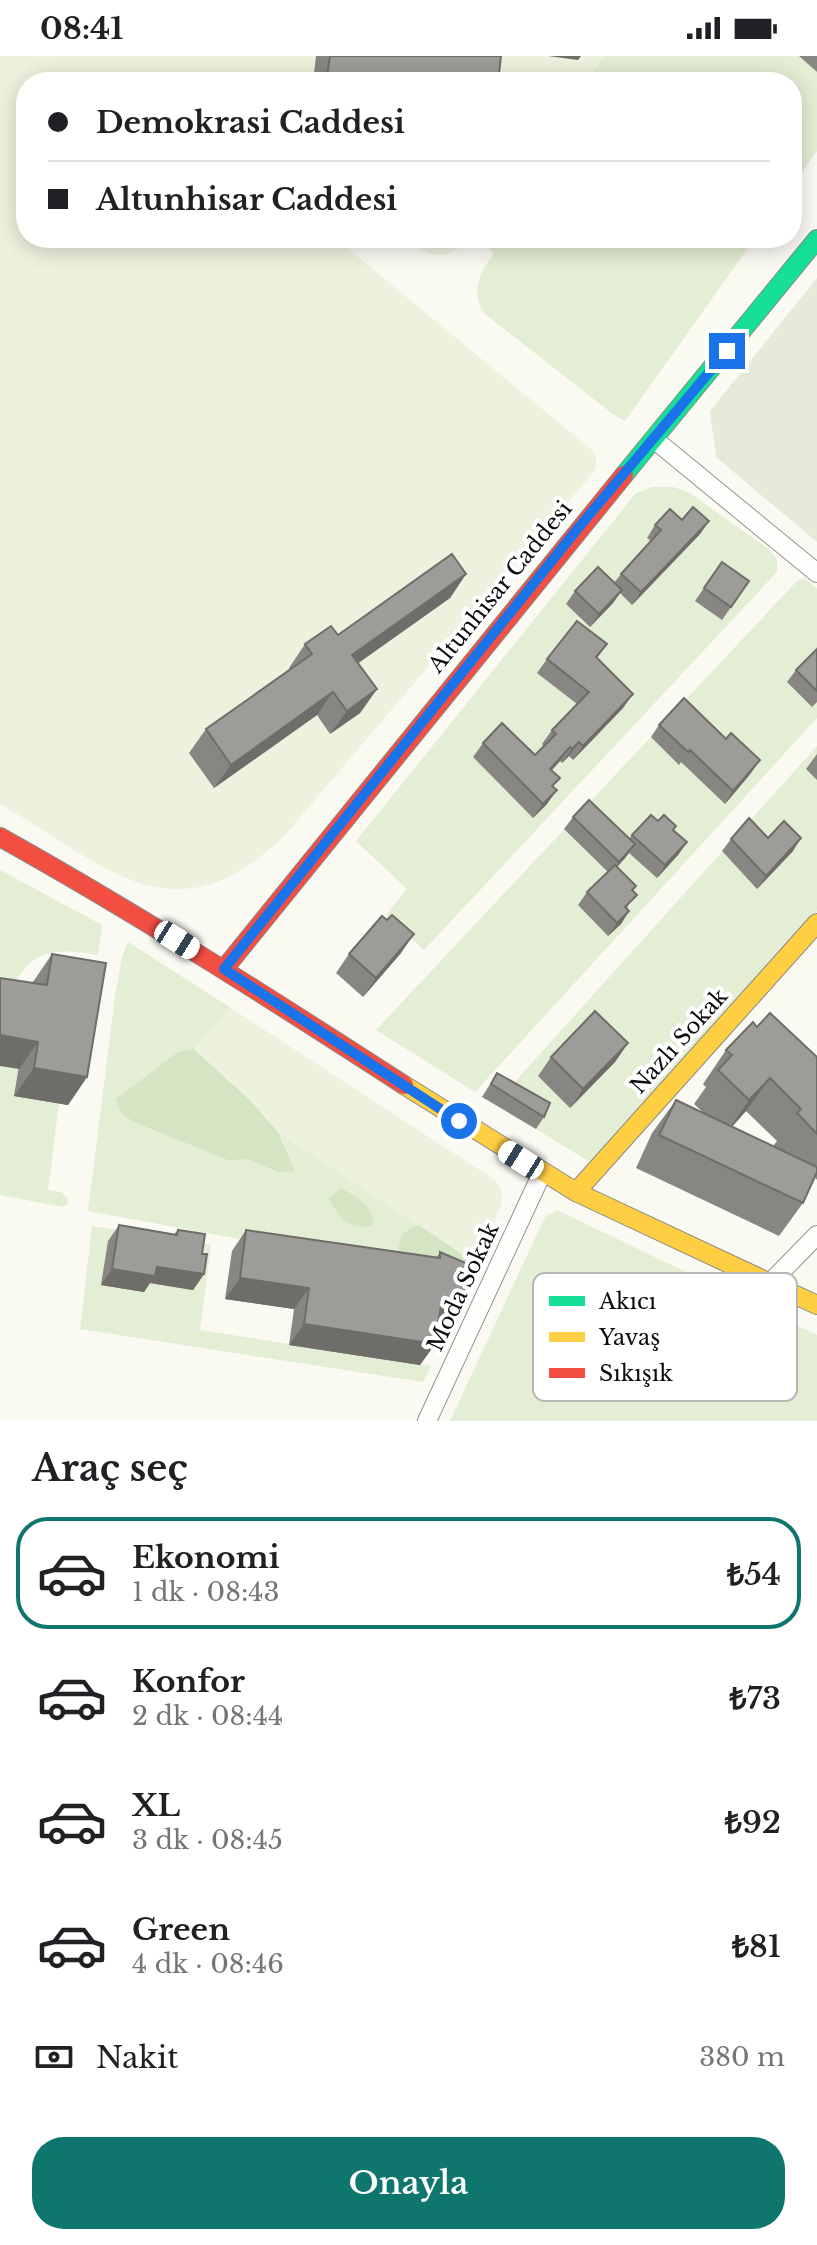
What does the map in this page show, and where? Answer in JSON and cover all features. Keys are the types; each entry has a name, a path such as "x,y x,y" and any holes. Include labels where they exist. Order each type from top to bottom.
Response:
{"street":[{"name":"Altunhisar Caddesi","path":"224,969 588,516 655,440 817,239"},
{"path":"655,440 817,573"},
{"path":"0,837 88,886 224,969 542,1173 749,1273"},
{"name":"Nazlı Sokak","path":"576,1192 817,923"},
{"name":"Moda Sokak","path":"427,1421 542,1173"},
{"path":"780,1273 817,1235"},
{"path":"797,1296 817,1305"}],"green space":[{"path":"0,56 604,56 592,72 16,72 16,248 347,248 593,451 596,466 285,835 245,867 209,885 174,889 141,883 107,869 0,804"},
{"path":"604,56 799,56 817,72 817,151 802,172 802,72 592,72"},
{"path":"419,248 456,248 444,255"},
{"path":"488,248 748,248 625,421 485,314 478,298 478,282 494,253"},
{"path":"817,278 817,542 716,457 710,411"},
{"path":"652,487 673,487 688,492 770,550 777,560 777,572 424,950 386,915 407,889 356,841 636,493"},
{"path":"805,578 817,589 817,718 475,1092 376,1030 797,581"},
{"path":"817,746 817,911 590,1162 495,1104"},
{"path":"0,870 102,925 98,955 60,951 36,958 18,977 0,1009"},
{"path":"128,942 231,1008 194,1049 178,1052 122,1115 230,1161 248,1159 278,1171 295,1171 280,1133 477,1264 448,1329 444,1326 460,1288 425,1273 88,1211 115,996"},
{"path":"42,975 33,982 15,1095 59,1103 48,1190 61,1192 67,1197 68,1204 63,1207 0,1195 0,1065 29,983"},
{"path":"231,1008 495,1180 502,1193 501,1206 477,1264 280,1133 250,1100 194,1049"},
{"path":"194,1049 250,1100 279,1133 295,1171 278,1172 248,1159 230,1161 122,1115 116,1099 178,1052"},
{"path":"341,1188 369,1209 374,1220 371,1226 350,1224 336,1211 329,1198"},
{"path":"557,1210 688,1273 533,1273 533,1401 797,1401 797,1325 817,1335 817,1421 450,1421 545,1217"},
{"path":"420,1225 477,1264 464,1294 398,1253 403,1234"},
{"path":"92,1226 211,1245 200,1330 431,1366 423,1382 80,1329"}],"building":[{"path":"330,56 501,56 499,72 328,72"},
{"path":"693,507 709,521 641,592 621,574 661,530 655,525 670,509 682,520"},
{"path":"452,554 466,574 352,655 377,689 347,711 333,692 231,765 206,729 312,654 305,644 331,626 338,635"},
{"path":"722,562 749,581 731,607 704,588"},
{"path":"598,567 622,590 599,614 575,591"},
{"path":"577,621 607,644 596,657 633,694 583,746 579,742 572,749 570,747 550,769 560,778 552,786 557,790 543,804 483,743 502,723 535,755 556,734 552,730 589,692 547,659"},
{"path":"817,649 817,691 796,670"},
{"path":"684,698 726,739 731,733 760,760 733,791 659,725"},
{"path":"589,800 635,844 619,862 573,817"},
{"path":"651,815 658,821 664,815 676,826 673,830 687,842 665,865 632,835"},
{"path":"749,818 768,838 784,821 801,838 766,876 731,839"},
{"path":"615,865 636,886 632,890 637,895 625,907 629,911 617,923 587,892"},
{"path":"392,915 414,934 376,978 349,954 382,916 387,920"},
{"path":"52,954 106,963 87,1077 34,1068 38,1042 0,1035 0,978 47,985"},
{"path":"595,1011 628,1043 583,1089 551,1057"},
{"path":"770,1013 817,1057 817,1134 797,1113 801,1109 770,1078 749,1100 718,1070 732,1055 726,1050 753,1022 757,1027"},
{"path":"497,1073 550,1103 544,1117 491,1084"},
{"path":"676,1100 817,1167 803,1203 659,1135"},
{"path":"119,1225 177,1235 178,1230 205,1234 202,1254 207,1254 204,1274 157,1267 155,1276 112,1269"},
{"path":"246,1230 440,1258 440,1252 475,1267 459,1305 441,1305 435,1344 304,1324 309,1288 240,1278"}],"traffic: fast":[{"path":"624,475 817,239"}],"traffic: slow":[{"path":"576,1192 817,923"},
{"path":"404,1085 576,1192 749,1273"},
{"path":"797,1296 817,1305"}],"traffic: jam":[{"path":"224,969 624,475"},
{"path":"0,837 153,927 404,1085"}],"route":[{"path":"459,1121 224,969 579,527 727,351"}]}
